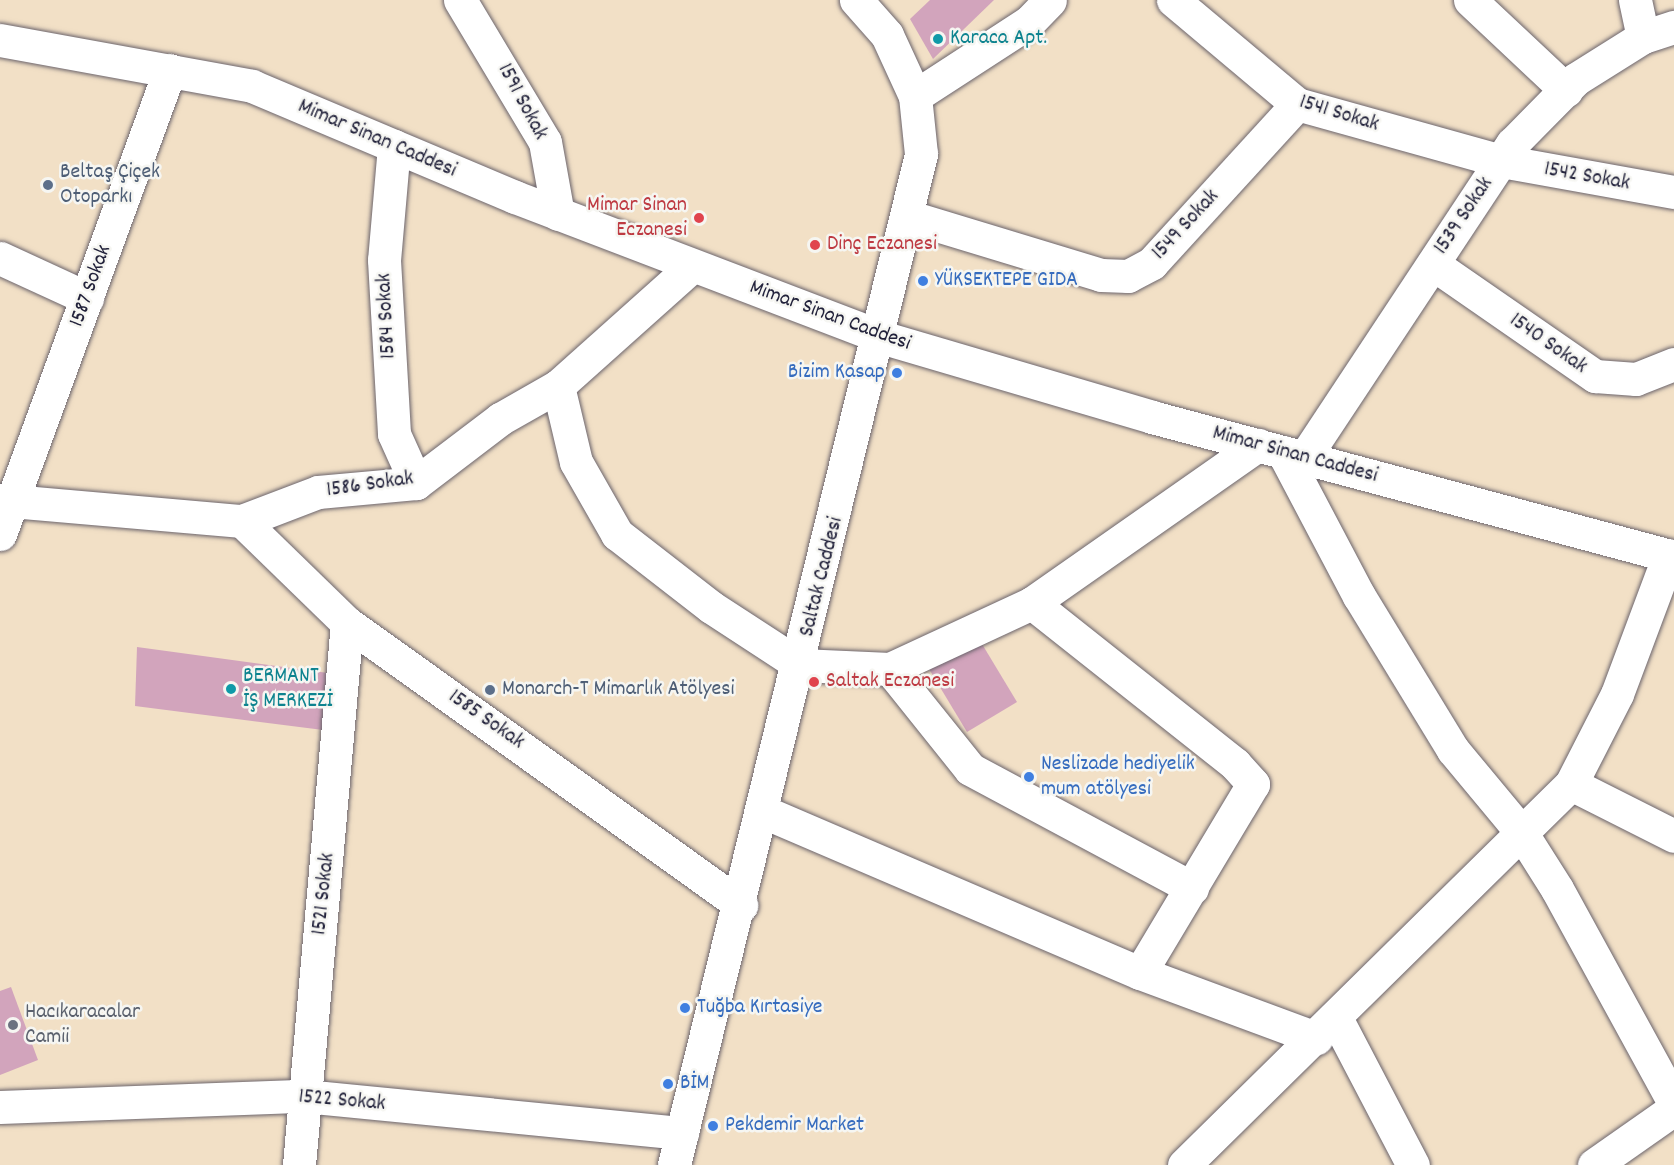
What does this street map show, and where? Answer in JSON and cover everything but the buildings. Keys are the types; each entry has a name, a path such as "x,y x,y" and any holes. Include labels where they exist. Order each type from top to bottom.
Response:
{"street":[{"name":"1591 Sokak","path":"460,0 545,142 558,214"},
{"name":"Saltak Caddesi","path":"674,1165 741,905 881,337 921,154 915,96 887,35 856,0"},
{"path":"915,96 1029,22 1050,0"},
{"name":"1541 Sokak","path":"1173,0 1297,104 1501,161"},
{"path":"1470,0 1566,90"},
{"path":"1635,0 1643,37"},
{"name":"1539 Sokak","path":"1281,452 1432,264 1501,161 1566,90 1643,37 1674,27"},
{"name":"Mimar Sinan Caddesi","path":"0,40 252,86 558,214 881,337 1281,452 1671,556"},
{"name":"1587 Sokak","path":"6,501 87,298 170,70"},
{"name":"1549 Sokak","path":"907,216 1101,275 1128,276 1152,263 1297,104"},
{"name":"1584 Sokak","path":"394,146 384,260 393,422 416,483"},
{"name":"1542 Sokak","path":"1501,161 1674,192"},
{"path":"0,258 87,298"},
{"name":"1540 Sokak","path":"1432,264 1595,376 1636,379 1674,364"},
{"name":"1586 Sokak","path":"6,501 242,521 318,492 416,483 500,419 558,386 692,266"},
{"path":"558,386 576,462 617,534 711,607 800,665 890,669 1032,603 1281,452 1359,596 1453,750 1521,832 1606,973 1674,1103"},
{"path":"0,534 6,501"},
{"name":"1585 Sokak","path":"242,521 347,623 741,905"},
{"path":"1184,1165 1326,1028 1571,784 1617,694 1671,556"},
{"path":"1032,603 1235,764 1253,784 1140,973"},
{"name":"1521 Sokak","path":"299,1165 347,623"},
{"path":"890,669 970,769 1192,888"},
{"path":"1571,784 1674,836"},
{"path":"764,812 1140,973 1326,1028 1413,1165"},
{"name":"1522 Sokak","path":"0,1107 304,1096 682,1133"},
{"path":"1594,1165 1674,1109"}],"place":[{"name":"Karaca Apt.","path":"938,39"},
{"name":"Beltaş Çiçek Otoparkı","path":"48,185"},
{"name":"Mimar Sinan Eczanesi","path":"699,218"},
{"name":"Dinç Eczanesi","path":"815,245"},
{"name":"YÜKSEKTEPE GIDA","path":"923,281"},
{"name":"Bizim Kasap","path":"897,373"},
{"name":"Saltak Eczanesi","path":"814,682"},
{"name":"BERMANT İŞ MERKEZİ","path":"231,689"},
{"name":"Monarch-T Mimarlık Atölyesi","path":"490,690"},
{"name":"Neslizade hediyelik mum atölyesi","path":"1029,777"},
{"name":"Tuğba Kırtasiye","path":"685,1008"},
{"name":"Hacıkaracalar Camii","path":"13,1025"},
{"name":"BİM","path":"668,1084"},
{"name":"Pekdemir Market","path":"713,1126"}]}
